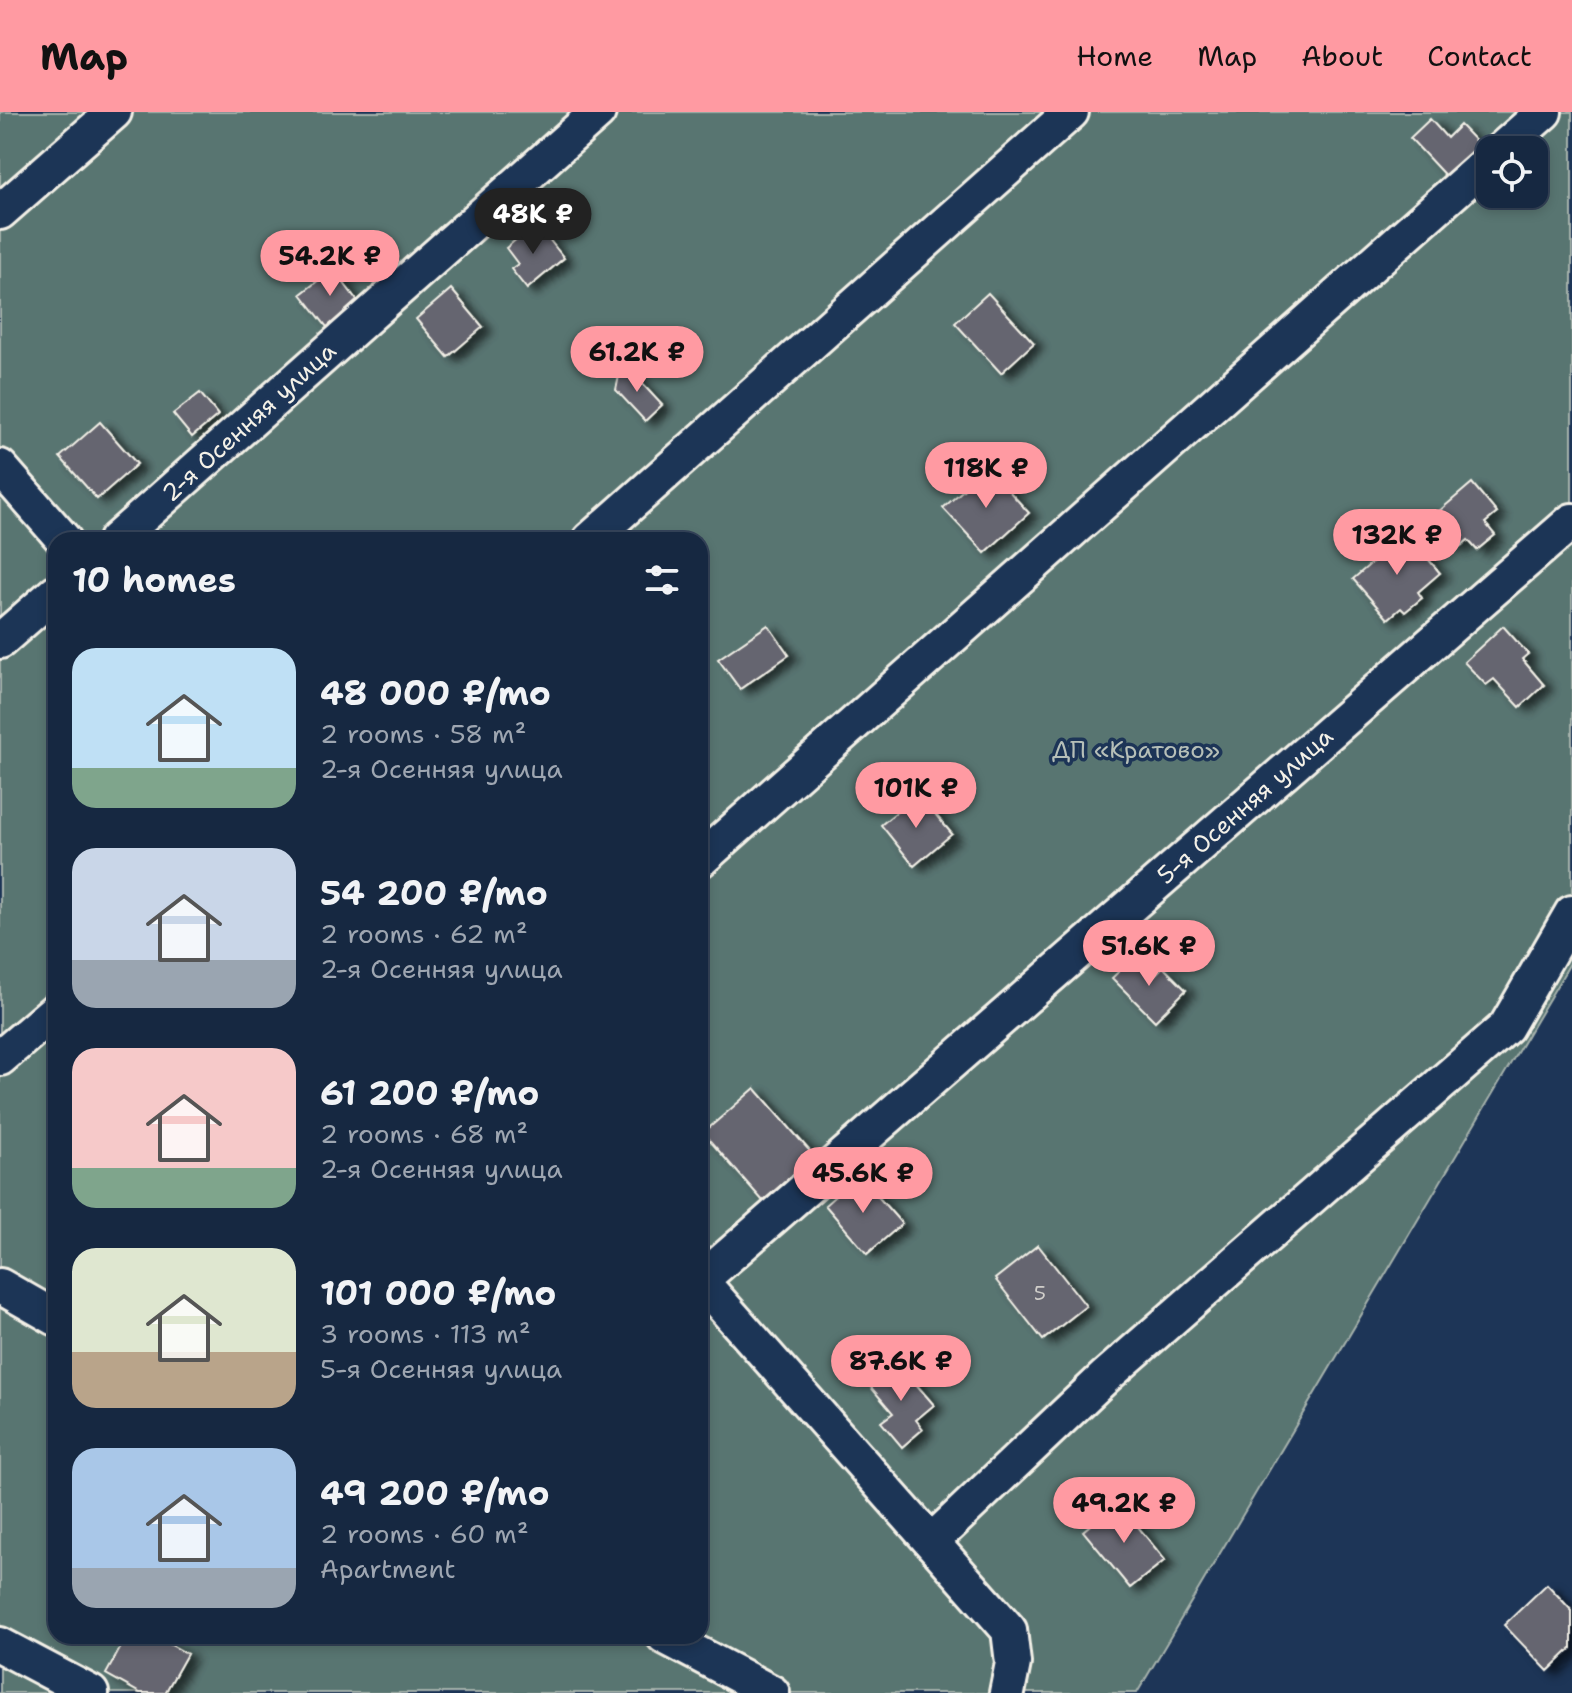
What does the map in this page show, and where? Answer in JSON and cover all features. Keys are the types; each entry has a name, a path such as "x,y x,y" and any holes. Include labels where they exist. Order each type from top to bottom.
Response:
{"street":[{"path":"0,212 114,112"},
{"name":"2-я Осенняя улица","path":"125,532 598,112"},
{"path":"599,532 1071,112"},
{"path":"1517,136 1544,112"},
{"path":"708,853 1476,172"},
{"path":"0,467 57,532"},
{"name":"5-я Осенняя улица","path":"708,1274 1572,521"},
{"path":"0,641 48,599"},
{"path":"932,1541 1105,1377 1506,1027 1572,913"},
{"path":"0,1058 48,1017"},
{"path":"0,1286 48,1313"},
{"path":"708,1290 1009,1630 1013,1663 1007,1693"},
{"path":"679,1644 772,1693"},
{"path":"0,1645 91,1693"}],"green space":[{"name":"ДП «Кратово»","path":"0,112 1572,112 1572,960 1137,1693 0,1693"}],"building":[{"path":"1430,119 1447,138 1460,125 1476,142 1476,161 1452,183 1410,138"},
{"path":"536,223 564,258 527,289 511,269 518,264 506,248"},
{"path":"333,269 359,303 327,327 301,294"},
{"path":"451,289 483,327 448,357 416,319"},
{"path":"988,293 1034,343 1001,373 955,323"},
{"path":"622,362 662,405 645,421 616,390"},
{"path":"200,393 218,415 192,437 173,414"},
{"path":"100,422 137,464 97,499 60,457"},
{"path":"988,468 1029,513 985,553 943,508"},
{"path":"1472,483 1497,513 1485,523 1495,535 1477,550 1468,540 1457,549 1431,518"},
{"path":"1406,533 1440,573 1418,592 1422,598 1405,612 1401,608 1388,619 1353,579"},
{"path":"768,625 789,655 740,689 718,659"},
{"path":"1503,626 1528,654 1522,659 1544,685 1520,707 1494,679 1486,685 1464,662"},
{"path":"918,794 952,834 914,866 881,825"},
{"path":"1134,957 1153,977 1163,967 1186,990 1155,1021 1112,978"},
{"path":"755,1088 814,1156 763,1201 708,1139 708,1129"},
{"path":"859,1175 902,1224 867,1254 825,1205"},
{"path":"1038,1245 1086,1306 1043,1340 995,1279"},
{"path":"897,1362 934,1405 916,1420 923,1429 902,1447 881,1422 893,1413 869,1385"},
{"path":"1118,1502 1165,1560 1130,1588 1083,1531"},
{"path":"1547,1584 1572,1611 1572,1648 1548,1671 1504,1625"},
{"path":"123,1644 169,1644 187,1654 165,1693 140,1693 106,1674"}]}
